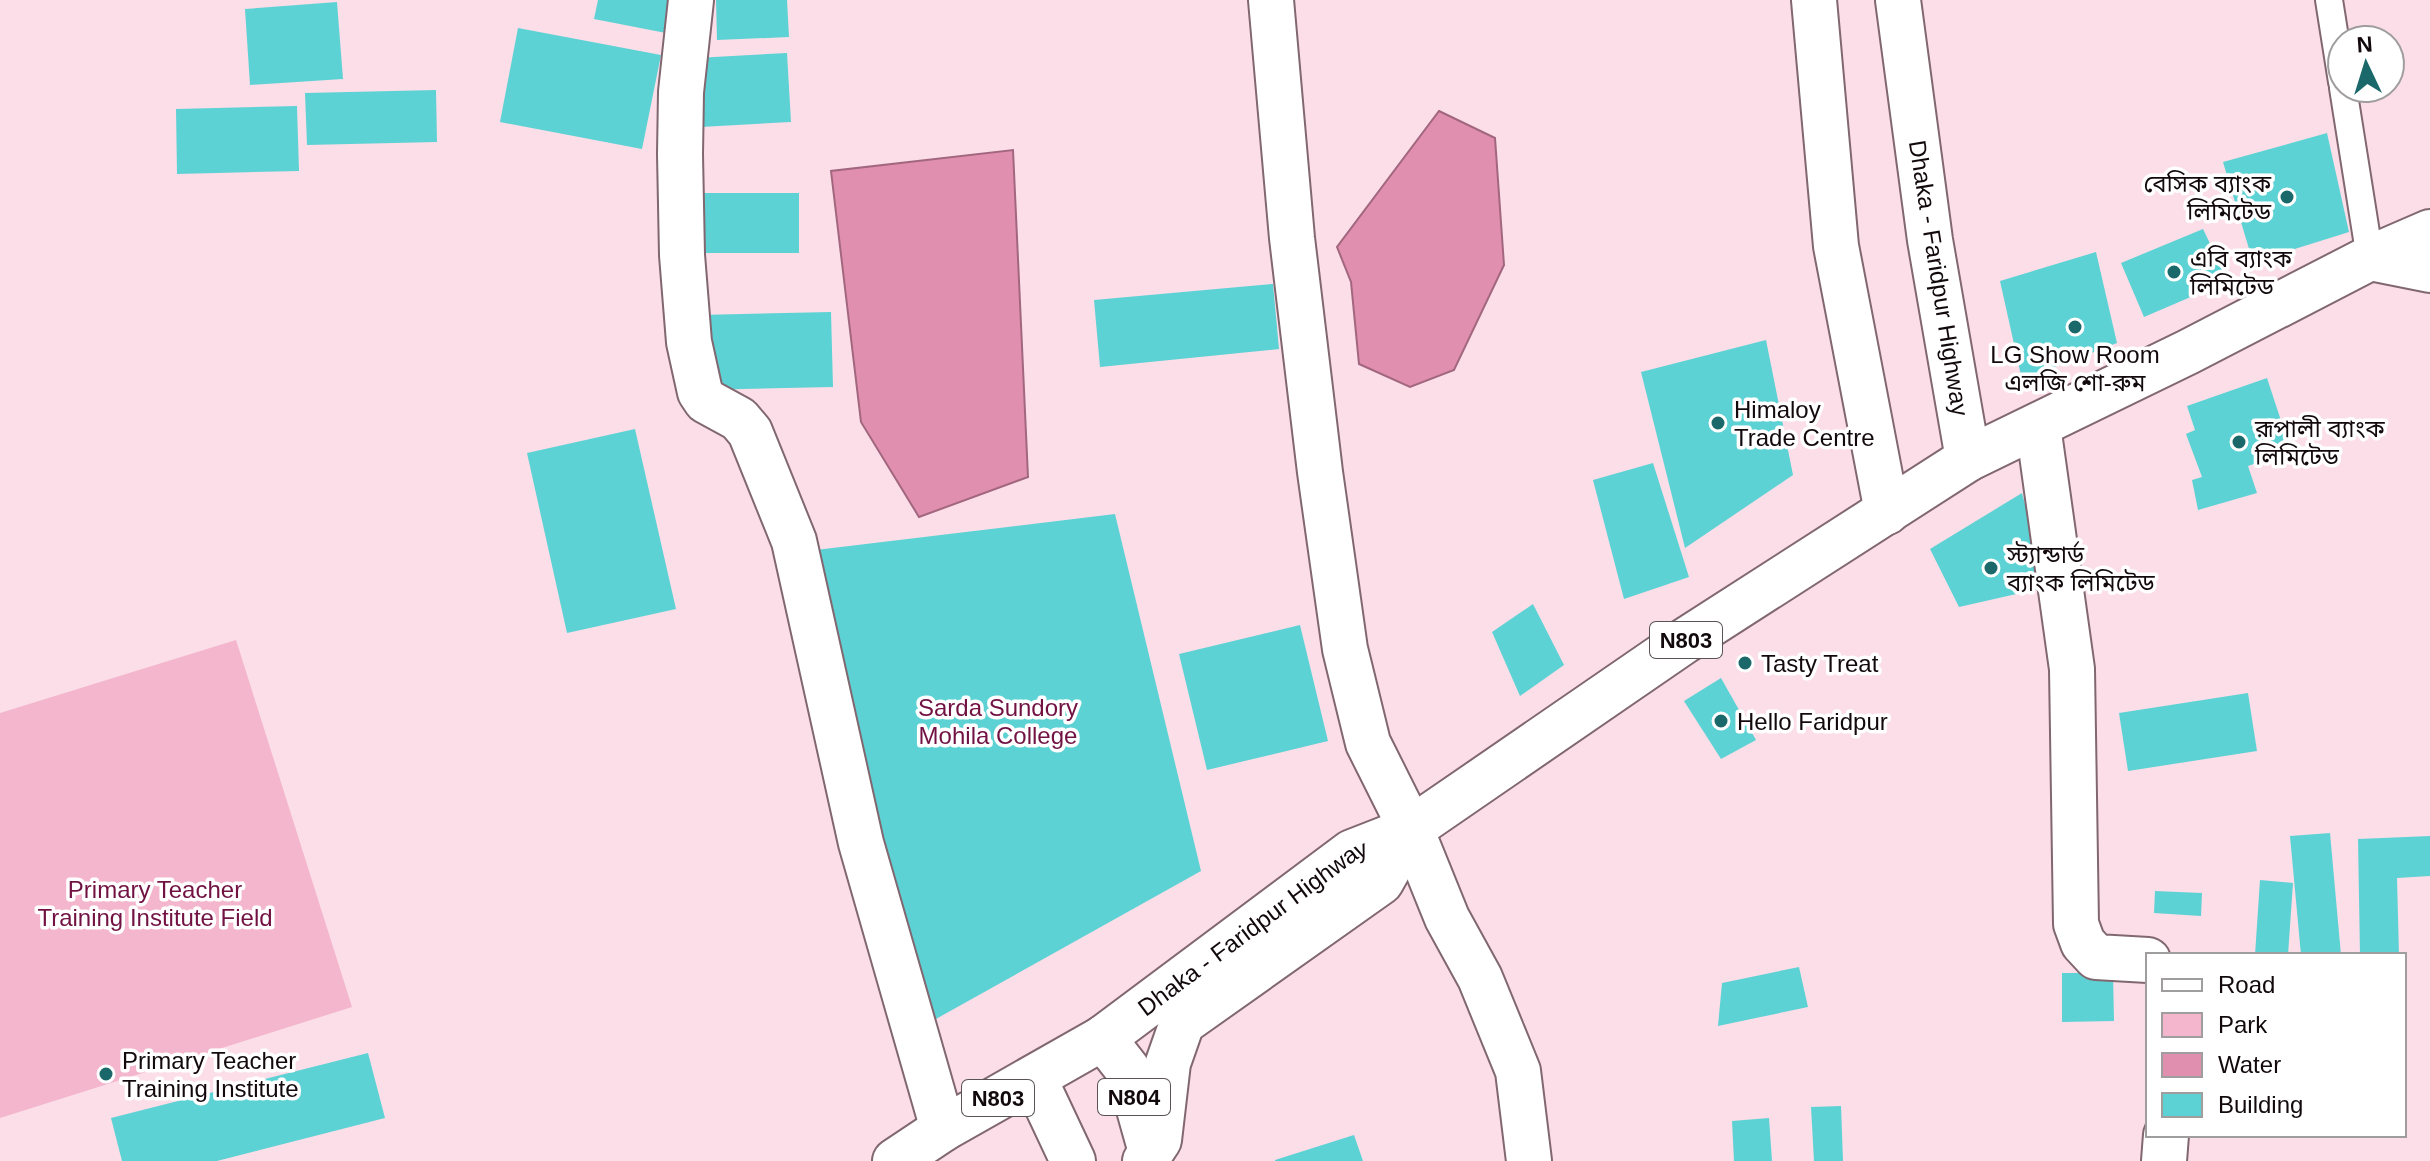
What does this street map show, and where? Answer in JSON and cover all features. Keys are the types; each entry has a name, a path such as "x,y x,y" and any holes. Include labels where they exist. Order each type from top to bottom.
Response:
{"main road":[{"path":"691,0 681,92 682,255 689,342 700,392 706,401 739,419 750,432 794,541 861,843 943,1129"},
{"path":"1271,0 1292,238 1345,649 1368,743 1411,829 1447,918 1480,978 1518,1071 1529,1161"},
{"path":"1814,0 1836,246 1887,512"},
{"name":"Dhaka - Faridpur Highway","path":"1103,1038 1352,852 1411,829 1683,642 1968,459 1930,240 1898,0"},
{"path":"1968,459 2370,258 2430,232"},
{"path":"2370,258 2430,270"},
{"path":"2038,426 2072,669 2076,924 2083,943 2096,957 2146,960"},
{"name":"Dhaka - Faridpur Highway","path":"1150,1159 1159,1140 1168,1063 1182,1023 1381,882 1411,829"},
{"name":"N803","path":"895,1161 943,1129 1103,1038"},
{"name":"N804","path":"1103,1038 1128,1070 1150,1159"},
{"path":"1034,1078 1073,1161"},
{"path":"2164,1161 2166,1137"}],"lane":[{"path":"2329,0 2333,24"},
{"path":"2345,104 2370,258"}],"green space":[{"name":"Primary Teacher Training Institute Field","path":"236,640 352,1007 0,1118 0,713"}],"water":[{"path":"1439,111 1495,138 1504,265 1454,370 1410,387 1359,364 1351,282 1337,247"},
{"path":"1013,150 1028,477 919,517 861,422 831,171"}],"building":[{"path":"598,0 678,0 671,34 594,19"},
{"path":"716,0 787,0 789,37 717,40"},
{"path":"337,2 343,79 250,85 245,9"},
{"path":"518,28 661,55 642,149 500,122"},
{"path":"787,53 791,122 701,127 696,58"},
{"path":"436,90 437,142 307,145 305,93"},
{"path":"297,106 299,171 177,174 176,109"},
{"name":"বেসিক ব্যাংক লিমিটেড","path":"2327,133 2349,232 2253,262 2223,162"},
{"path":"703,193 799,193 799,253 702,253"},
{"name":"এবি ব্যাংক লিমিটেড","path":"2203,229 2228,281 2144,317 2121,263"},
{"path":"2096,252 2117,343 2022,380 2000,281"},
{"path":"1273,284 1279,349 1100,367 1094,300"},
{"path":"831,312 833,387 701,390 699,315"},
{"name":"Himaloy Trade Centre","path":"1766,340 1793,475 1685,548 1641,372"},
{"name":"রূপালী ব্যাংক লিমিটেড","path":"2267,378 2291,451 2248,466 2257,493 2198,510 2192,480 2202,477 2186,434 2195,430 2187,406"},
{"path":"635,429 676,609 567,633 527,453"},
{"path":"1653,463 1689,577 1624,599 1593,480"},
{"name":"স্ট্যান্ডার্ড ব্যাংক লিমিটেড","path":"2022,493 2047,587 1959,607 1930,549"},
{"name":"Sarda Sundory Mohila College","path":"1115,514 1201,871 918,1029 799,552"},
{"path":"1533,604 1564,665 1520,696 1492,632"},
{"path":"1300,625 1328,741 1207,770 1179,654"},
{"name":"Hello Faridpur","path":"1721,678 1756,740 1721,759 1684,701"},
{"path":"2248,693 2257,751 2128,771 2119,713"},
{"path":"2330,833 2341,953 2301,953 2290,836"},
{"path":"2430,836 2430,876 2397,878 2399,953 2360,953 2358,839"},
{"path":"2260,880 2293,883 2288,953 2255,953"},
{"path":"2155,891 2202,893 2201,916 2154,913"},
{"path":"1799,967 1808,1007 1718,1026 1722,983"},
{"path":"2062,973 2113,973 2114,1021 2062,1022"},
{"path":"368,1053 385,1118 217,1161 122,1161 111,1118"},
{"path":"1841,1106 1843,1161 1814,1161 1811,1107"},
{"path":"1769,1118 1772,1161 1734,1161 1732,1121"},
{"path":"1354,1135 1363,1161 1275,1161 1275,1160"}],"place":[{"name":"বেসিক ব্যাংক লিমিটেড","path":"2287,197"},
{"name":"এবি ব্যাংক লিমিটেড","path":"2174,272"},
{"name":"LG Show Room এলজি শো-রুম","path":"2075,327"},
{"name":"Himaloy Trade Centre","path":"1718,423"},
{"name":"রূপালী ব্যাংক লিমিটেড","path":"2239,442"},
{"name":"স্ট্যান্ডার্ড ব্যাংক লিমিটেড","path":"1991,568"},
{"name":"Tasty Treat","path":"1745,663"},
{"name":"Hello Faridpur","path":"1721,721"},
{"name":"Primary Teacher Training Institute","path":"106,1074"}]}
